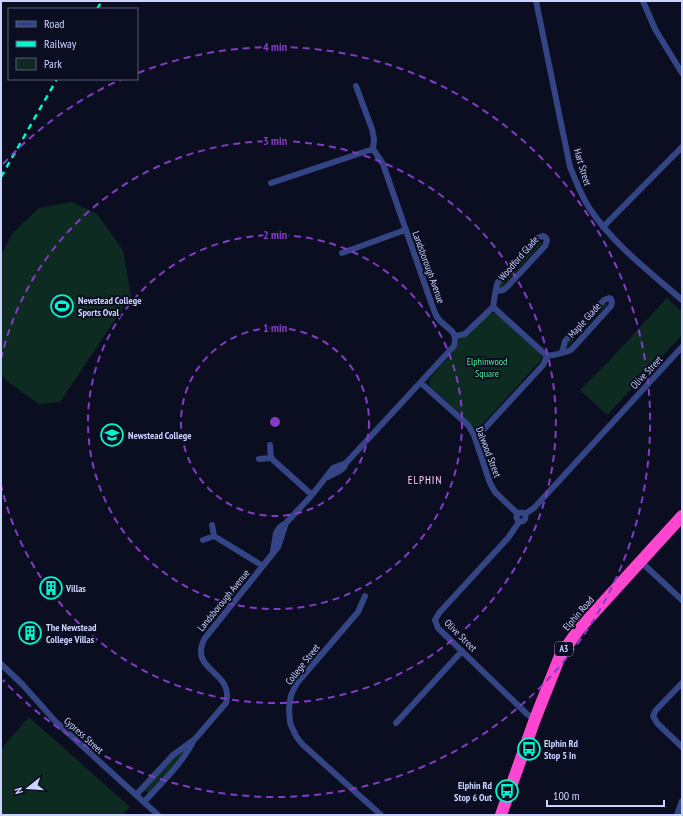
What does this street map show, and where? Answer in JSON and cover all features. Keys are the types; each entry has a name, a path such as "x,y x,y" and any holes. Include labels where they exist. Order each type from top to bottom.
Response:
{"highway":[{"name":"Elphin Road","path":"501,815 555,666 568,644 579,629 682,516"}],"street":[{"name":"Hart Street","path":"536,1 570,167 580,192 602,227 616,242 682,300"},
{"path":"643,1 655,29 682,73"},
{"name":"Landsborough Avenue","path":"136,795 173,755 195,739 226,703 228,697 226,686 222,680 205,664 201,651 201,645 280,543 286,523 328,476 340,472 344,468 346,463 454,346 456,336 437,317 405,230 383,164 373,149 374,139 372,129 356,86"},
{"path":"602,227 682,147"},
{"path":"271,183 373,149"},
{"path":"342,253 405,230"},
{"name":"Woodford Glade","path":"493,307 497,291 496,285 498,282 538,238 543,236 545,237 547,240 545,246 506,288 497,291"},
{"name":"Maple Glade","path":"547,356 571,350 610,306 612,302 611,299 609,298 604,300 565,341 562,352"},
{"path":"456,336 466,334 493,307 547,356 543,365 484,429 474,435"},
{"name":"Olive Street","path":"536,719 527,714 438,628 436,624 436,617 508,538 519,522 526,520 521,514 534,508 682,347"},
{"name":"Dalwood Street","path":"421,383 468,425 474,435 490,483 495,492 521,514"},
{"path":"270,445 271,458 312,495"},
{"path":"259,459 271,458"},
{"path":"212,524 214,536 263,566"},
{"path":"203,540 214,536"},
{"path":"640,561 682,600"},
{"name":"College Street","path":"365,596 358,612 297,683 289,701 289,715 293,730 302,744 381,815"},
{"path":"396,723 462,651"},
{"name":"Cypress Street","path":"1,664 22,684 56,722 158,815"},
{"path":"682,683 656,710 654,716 657,723 682,747"},
{"name":"Landsborough Avenue","path":"144,802 182,762 195,739"},
{"path":"677,815 682,801"}],"green space":[{"name":"Newstead College Sports Oval","path":"72,202 97,214 123,250 131,296 60,402 39,404 12,385 1,375 1,255 12,234 39,208"},
{"path":"538,241 541,241 541,244 502,287 500,287 499,284"},
{"path":"667,298 682,312 682,335 607,415 580,390"},
{"path":"605,302 607,305 565,349 565,346"},
{"name":"Elphinwood Square","path":"490,313 496,313 542,357 541,360 481,426 475,427 472,426 430,386 429,383 430,378 454,351 460,339 469,335"},
{"path":"29,717 130,807 122,815 1,815 1,749"},
{"path":"186,749 173,766 149,792 145,792 144,790 176,754"}],"railway":[{"path":"98,8 102,1"},
{"path":"1,177 56,80"}],"place":[{"name":"Newstead College Sports Oval","path":"62,306"},
{"name":"Newstead College","path":"112,435"},
{"name":"Villas","path":"51,588"},
{"name":"The Newstead College Villas","path":"30,633"},
{"name":"Elphin Rd Stop 5 In","path":"529,749"},
{"name":"Elphin Rd Stop 6 Out","path":"507,791"}],"district":[{"name":"ELPHIN","path":"425,480"}]}
